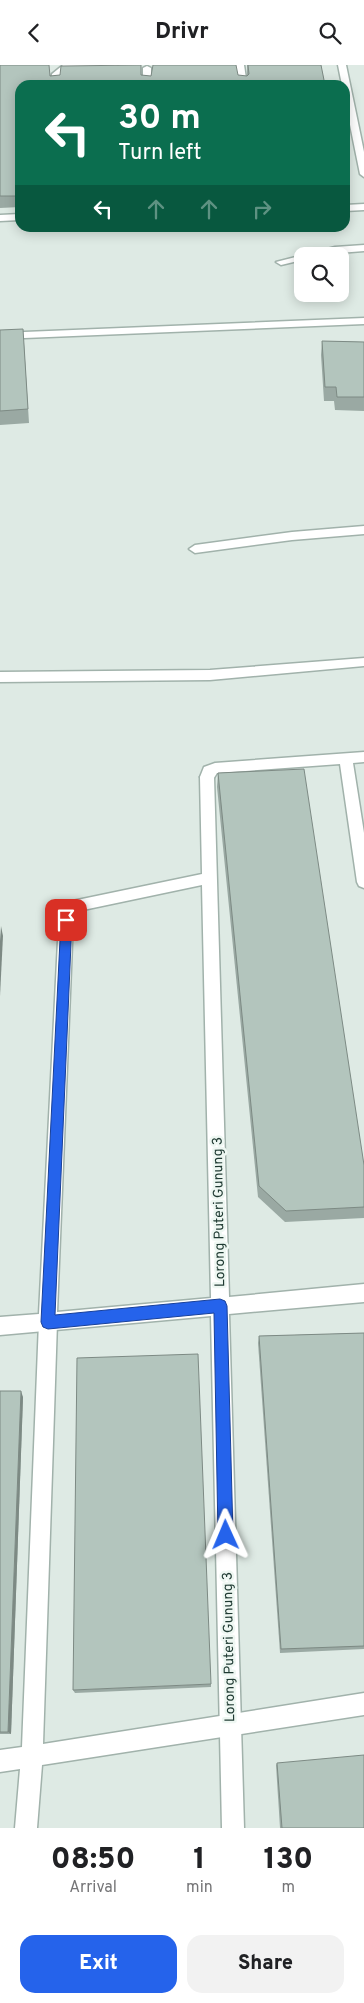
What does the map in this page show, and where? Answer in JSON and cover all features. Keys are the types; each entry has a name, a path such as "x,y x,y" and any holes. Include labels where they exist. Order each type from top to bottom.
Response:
{"street":[{"path":"55,80 56,73 66,67 114,65"},
{"path":"240,65 242,80"},
{"path":"342,65 345,80"},
{"path":"143,67 146,80"},
{"path":"350,105 364,174"},
{"path":"350,208 364,207"},
{"path":"0,218 15,217"},
{"path":"349,249 364,248"},
{"path":"281,261 294,259"},
{"path":"0,336 364,321"},
{"path":"195,549 292,536 364,530"},
{"path":"0,677 210,675 364,662"},
{"path":"364,757 346,758 364,882"},
{"name":"Lorong Puteri Gunung 3","path":"233,1828 208,777 209,771 216,768 346,758"},
{"path":"26,1828 32,1756 48,1322 66,920 58,909 210,878"},
{"path":"0,1326 364,1293"},
{"path":"0,1761 364,1704"}],"building":[{"path":"0,65 49,65 50,76 60,75 61,66 141,65 141,75 151,76 153,65 236,65 238,75 247,76 249,74 248,65 321,65 324,80 15,80 15,196 0,196"},
{"path":"23,329 28,409 0,411 0,330"},
{"path":"322,341 364,342 364,397 337,397 336,387 325,387"},
{"path":"304,769 364,1165 364,1207 286,1211 259,1186 218,773"},
{"path":"364,1333 364,1646 281,1649 259,1336"},
{"path":"198,1354 211,1684 73,1690 77,1358"},
{"path":"0,1391 21,1391 8,1732 0,1732"},
{"path":"364,1755 364,1828 282,1828 277,1763"}],"route":[{"path":"66,920 48,1322 220,1306 226,1535"}]}
